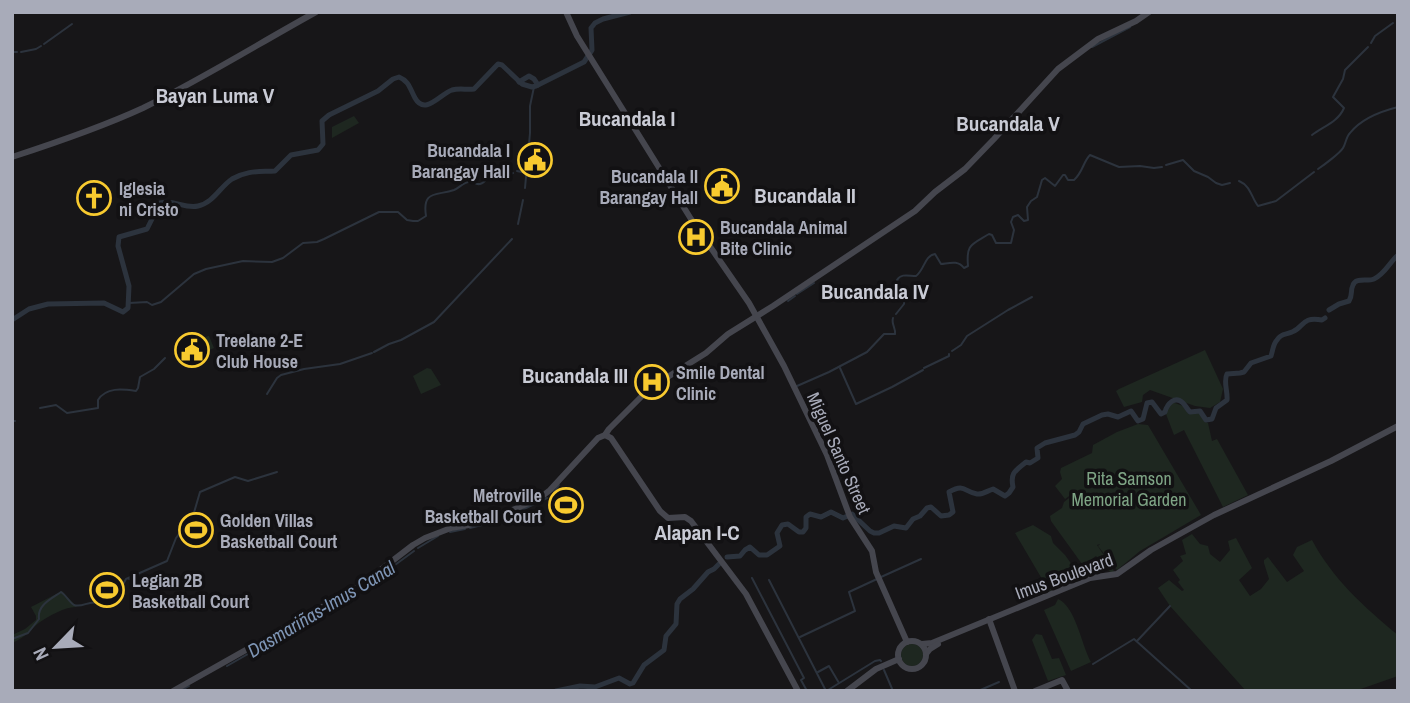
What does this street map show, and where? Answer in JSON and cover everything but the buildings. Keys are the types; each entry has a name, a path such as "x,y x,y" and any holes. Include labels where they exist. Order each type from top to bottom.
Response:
{"main road":[{"path":"12,157 142,108 316,12"},
{"name":"Miguel Santo Street","path":"566,12 577,36 685,210 751,308 790,377 830,462 850,515 872,551 876,572 907,642"},
{"path":"173,691 361,584 419,541 451,528 499,516 540,498 648,389 706,353 728,334 915,211 940,187 965,169 1058,69 1098,39 1149,12"},
{"path":"751,308 765,312"},
{"name":"Imus Boulevard","path":"922,644 932,643 1084,584 1119,577 1152,551 1216,518 1333,465 1398,428"},
{"path":"605,435 611,438 660,511 668,519 681,516 688,518 741,587 798,691"},
{"path":"990,621 1015,691"},
{"name":"Imus Boulevard","path":"926,654 933,646 990,621"},
{"path":"907,642 922,644 926,654 924,663 916,668 905,666 900,659 899,650 907,642"},
{"path":"847,691 874,670 900,659"},
{"path":"1035,691 1062,680 1068,691"}],"green space":[{"path":"354,116 359,123 332,138 332,127"},
{"path":"209,336 214,348 178,363 180,348"},
{"path":"1205,350 1223,389 1220,402 1210,408 1195,406 1150,390 1143,395 1142,402 1124,407 1116,391"},
{"path":"427,368 431,369 441,385 421,394 413,376"},
{"path":"1172,402 1183,406 1188,413 1199,412 1208,423 1212,441 1217,439 1248,495 1223,507 1184,430 1174,435 1166,414 1167,406"},
{"name":"Rita Samson Memorial Garden","path":"1138,424 1148,425 1201,515 1140,551 1117,570 1098,546 1100,544 1097,545 1113,569 1114,572 1111,573 1096,556 1082,564 1051,521 1050,516 1062,508 1064,502 1073,495 1065,499 1055,486 1062,479 1061,468 1092,453 1093,445"},
{"path":"1033,525 1051,536 1053,543 1080,576 1058,590 1045,591 1042,579 1015,533"},
{"path":"1192,534 1200,544 1208,546 1210,554 1220,562 1230,550 1228,541 1236,538 1252,568 1239,580 1250,596 1261,589 1269,579 1264,563 1268,557 1287,582 1304,571 1293,555 1297,547 1312,540 1329,567 1350,592 1398,635 1398,676 1355,691 1246,691 1170,606 1158,588 1169,580 1184,590 1173,570 1183,561 1180,556 1186,554 1182,540"},
{"path":"62,591 77,607 53,614 12,643 12,635 36,620 31,607"},
{"path":"1058,599 1074,618 1091,662 1071,671 1044,610 1055,605"},
{"path":"1036,634 1042,635 1052,659 1059,658 1066,675 1048,681 1032,640"},
{"path":"912,644 920,647 923,655 920,663 912,666 904,663 901,655 904,647"}],"waterway":[{"path":"12,320 29,309 48,304 104,303 123,312 128,308 129,286 118,246 119,237 147,229 160,203 198,206 238,176 275,171 291,155 318,150 323,144 322,121 378,91 393,79 399,77 405,81 415,98 423,105 452,90 474,89 498,64 522,84 536,86 584,62 592,50 591,28 595,23 630,12"},
{"path":"1371,43 1375,36 1393,23"},
{"path":"44,44 72,24"},
{"name":"Dasmariñas-Imus Canal","path":"1092,47 1130,27"},
{"path":"21,52 41,46"},
{"path":"1312,135 1341,113 1344,108 1333,97 1345,70 1368,47"},
{"path":"12,52 17,52"},
{"path":"519,82 529,76 538,85"},
{"path":"525,188 530,106 534,87"},
{"path":"1318,169 1341,150 1349,135 1360,124 1379,113 1398,107"},
{"path":"896,314 904,304 905,293 897,280 903,276 916,276 931,255 935,254 941,264 956,263 964,268 968,266 971,246 989,234 996,243 1011,243 1013,217 1018,215 1024,221 1028,220 1027,207 1037,197 1045,178 1055,186 1063,175 1068,180 1074,180 1090,155 1119,167 1162,167"},
{"path":"1166,165 1183,160 1194,171 1216,183 1230,183"},
{"path":"517,171 526,173"},
{"path":"129,303 147,302 152,305 161,302 194,274 206,269 243,261 272,262 283,258 303,243 317,242 379,212 398,212 407,220 418,221 426,216 428,198 454,190 467,182 482,183 493,172 503,177 513,173"},
{"path":"1239,181 1248,189 1258,206 1276,201 1314,172"},
{"path":"518,224 523,200"},
{"path":"374,352 434,322 512,239"},
{"path":"1329,310 1349,301 1354,283 1378,277 1398,255"},
{"name":"Dasmariñas-Imus Canal","path":"797,294 814,283"},
{"name":"Dasmariñas-Imus Canal","path":"788,301 795,296"},
{"path":"952,351 961,345 967,336 1032,297"},
{"path":"797,386 867,352 884,334 895,334 893,318"},
{"path":"727,557 740,556 750,547 759,555 767,555 780,546 777,533 782,525 788,524 803,532 806,528 806,517 810,514 821,517 831,512 843,518 852,514 870,531 879,533 894,526 906,528 927,508 931,507 941,516 949,515 953,512 949,492 958,488 979,494 993,489 1005,496 1013,487 1012,478 1016,470 1026,462 1030,463 1038,458 1037,448 1045,443 1075,435 1083,424 1102,415 1118,417 1131,411 1138,421 1143,419 1147,403 1152,402 1161,414 1177,400 1190,412 1200,411 1206,420 1212,419 1216,408 1227,400 1227,374 1244,372 1251,363 1271,356 1280,336 1296,330 1306,321 1325,318"},
{"path":"267,394 281,375 340,364 372,353"},
{"path":"924,368 949,354"},
{"path":"40,408 56,405 67,413 98,408 98,400 105,393 136,391 140,377 154,369 165,358"},
{"path":"840,368 856,404 923,370"},
{"path":"12,639 28,633 39,619 42,606 61,592 74,605 99,603 118,593 126,579 167,561 176,538 193,516 200,492 235,477 248,481 277,472"},
{"name":"Dasmariñas-Imus Canal","path":"554,492 559,485"},
{"name":"Dasmariñas-Imus Canal","path":"470,528 501,520 547,498"},
{"name":"Dasmariñas-Imus Canal","path":"450,532 465,529"},
{"name":"Dasmariñas-Imus Canal","path":"418,548 438,536"},
{"name":"Dasmariñas-Imus Canal","path":"227,666 365,587 414,551"},
{"path":"881,577 921,559"},
{"path":"556,691 580,686 595,687 619,678 633,683 644,665 664,650 666,636 676,624 677,604 680,599 719,564"},
{"path":"752,578 804,678 801,680 807,691"},
{"path":"129,579 163,586 184,581"},
{"path":"800,637 855,611 849,592 877,579"},
{"path":"769,580 826,691"},
{"path":"1137,641 1170,606"},
{"path":"1093,664 1134,639 1192,691"},
{"path":"828,690 875,661 881,661"},
{"path":"818,672 829,666 839,683"},
{"path":"884,670 893,691"},
{"path":"978,691 999,682"},
{"name":"Dasmariñas-Imus Canal","path":"180,691 189,686"}],"place":[{"name":"Bucandala I Barangay Hall","path":"535,160"},
{"name":"Bucandala II Barangay Hall","path":"722,186"},
{"name":"Iglesia ni Cristo","path":"94,198"},
{"name":"Bucandala Animal Bite Clinic","path":"696,237"},
{"name":"Treelane 2-E Club House","path":"192,350"},
{"name":"Smile Dental Clinic","path":"652,382"},
{"name":"Metroville Basketball Court","path":"566,505"},
{"name":"Golden Villas Basketball Court","path":"196,530"},
{"name":"Legian 2B Basketball Court","path":"107,590"}],"district":[{"name":"Bayan Luma V","path":"215,95"},
{"name":"Bucandala I","path":"627,118"},
{"name":"Bucandala V","path":"1008,123"},
{"name":"Bucandala II","path":"805,195"},
{"name":"Bucandala IV","path":"875,291"},
{"name":"Bucandala III","path":"575,375"},
{"name":"Alapan I-C","path":"697,532"}]}
